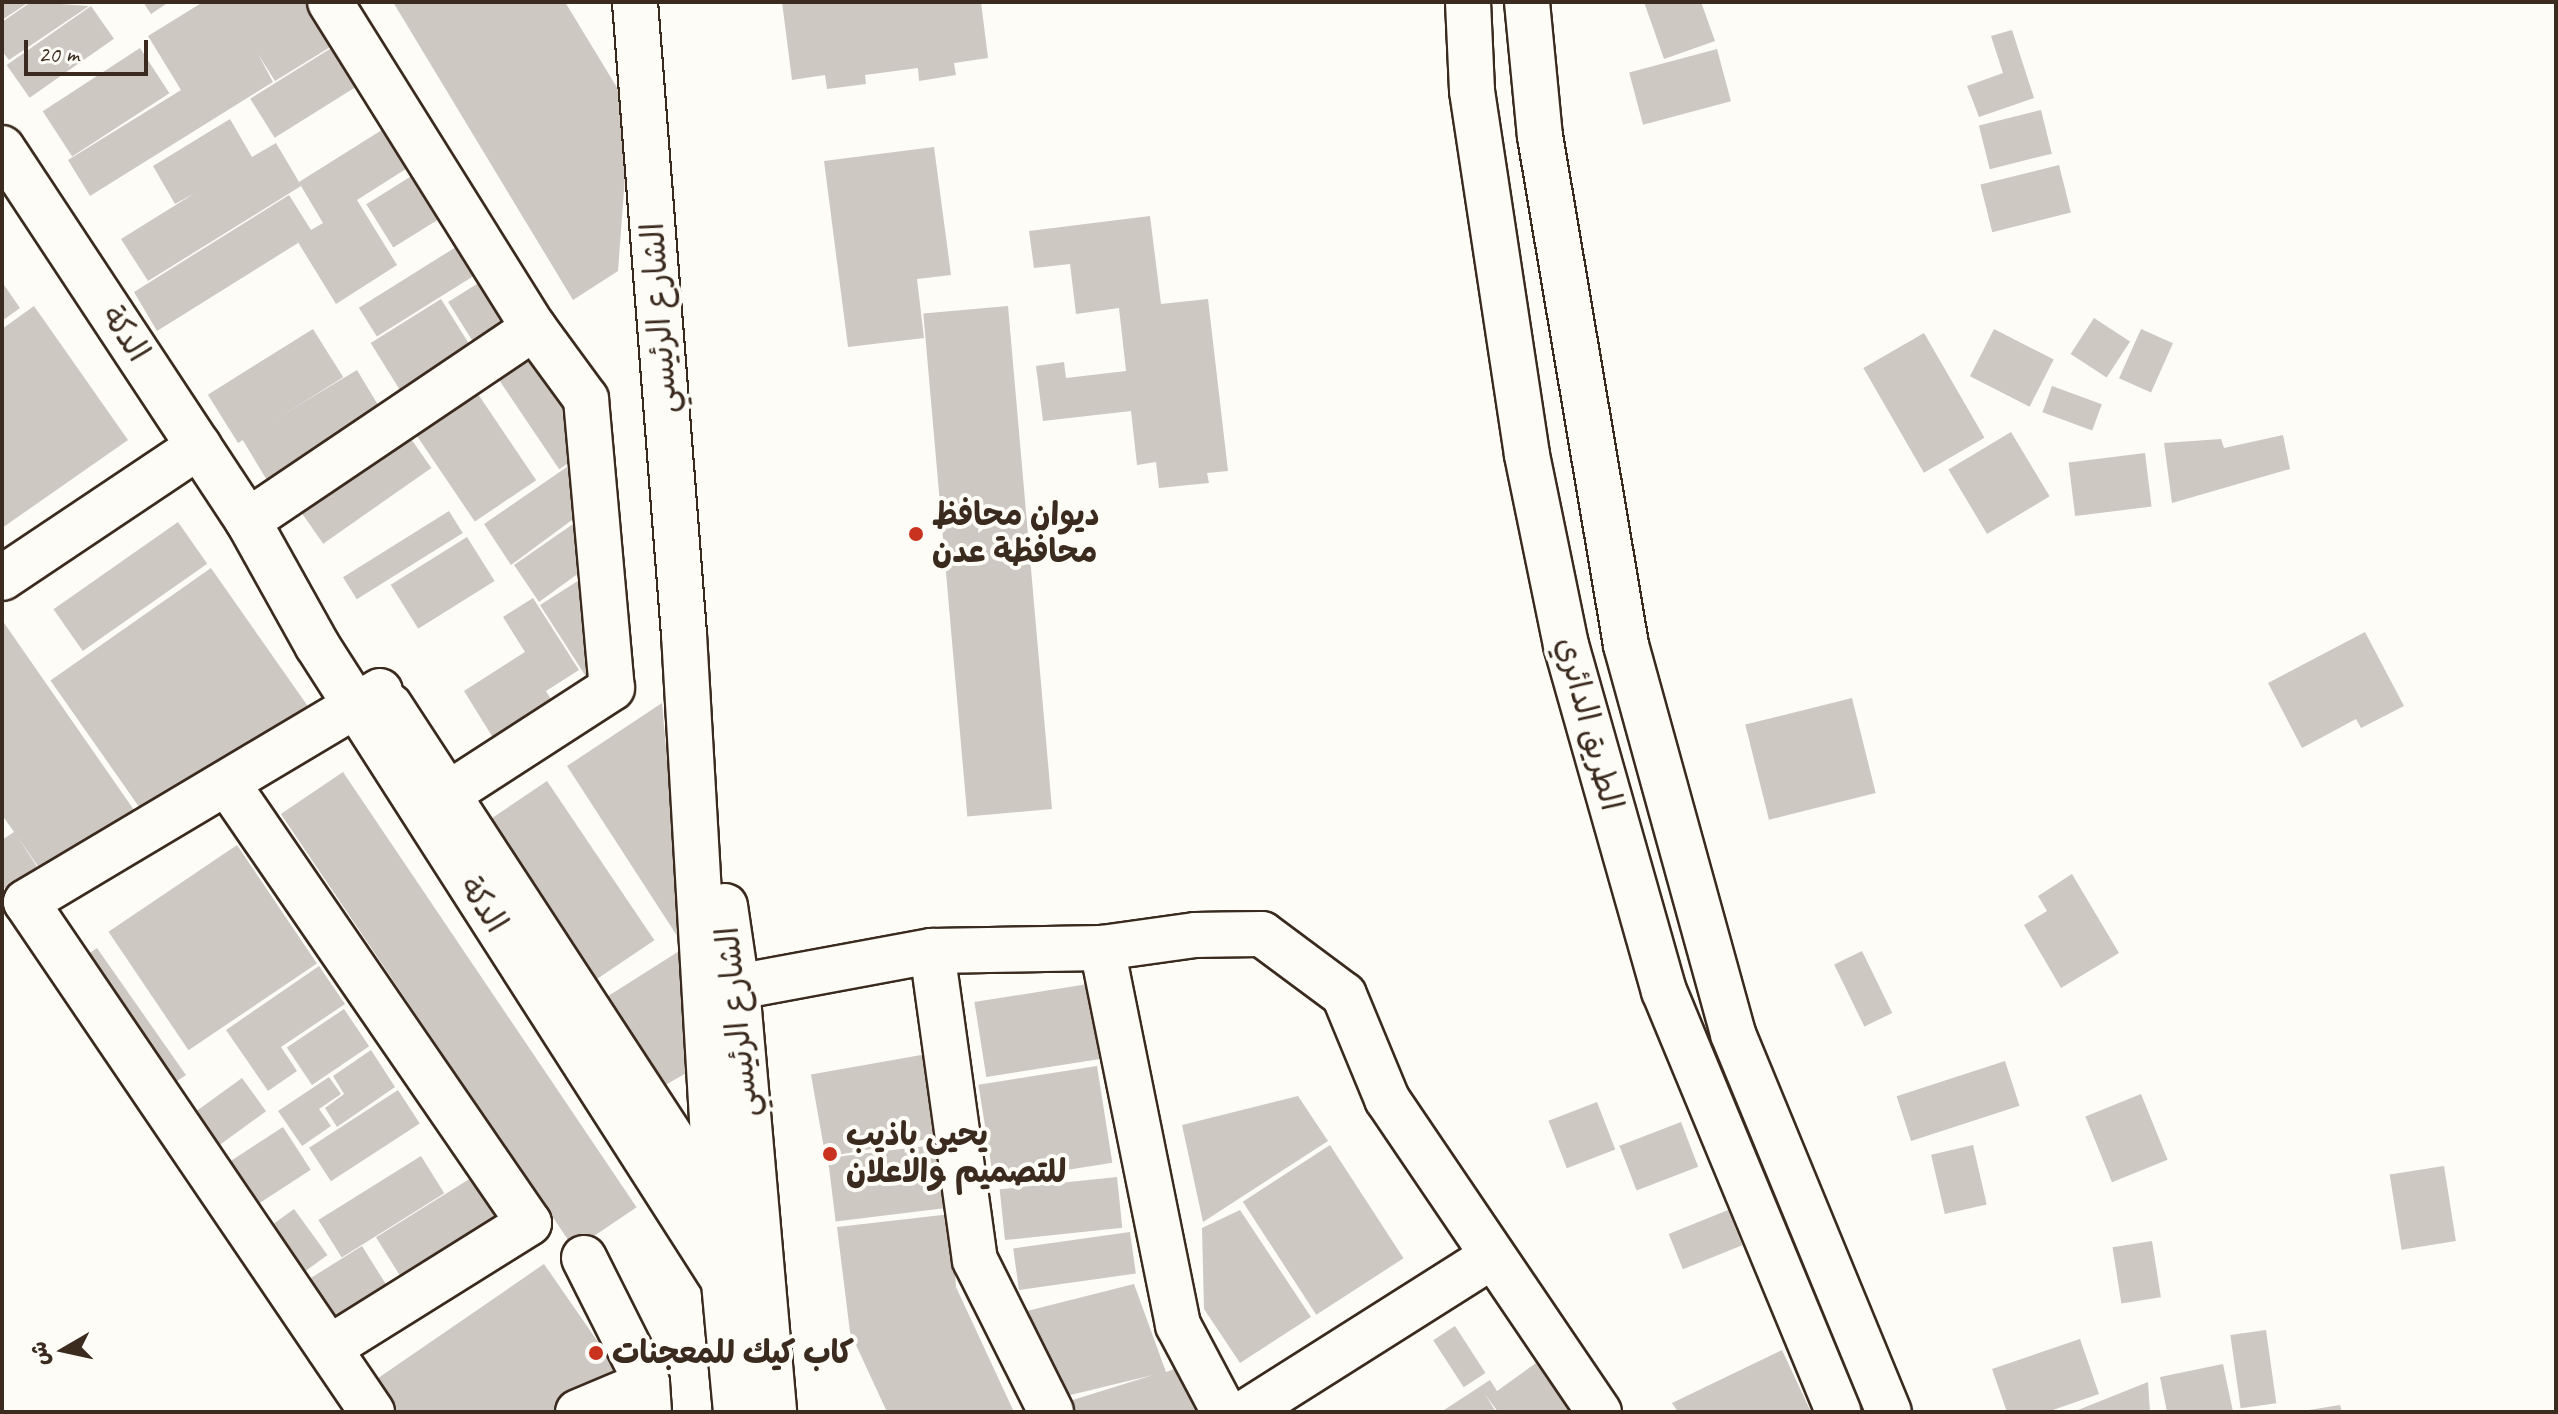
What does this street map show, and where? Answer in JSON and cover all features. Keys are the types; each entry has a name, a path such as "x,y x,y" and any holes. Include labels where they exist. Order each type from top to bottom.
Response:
{"street":[{"path":"330,2 534,328 586,399 612,688 450,793"},
{"name":"الشارع الرئيسي","path":"635,2 684,634 717,1207 736,1412"},
{"name":"الطريق الدائري","path":"1468,2 1472,91 1524,440 1566,645 1664,991 1838,1412"},
{"name":"الطريق الدائري","path":"1527,2 1542,152 1626,645 1733,1034 1889,1412"},
{"name":"الدكة","path":"2,148 369,700 726,1284"},
{"path":"248,521 534,328"},
{"path":"2,578 199,446"},
{"name":"الشارع الرئيسي","path":"684,634 737,987 774,1412"},
{"path":"369,700 229,786 26,902 372,1412"},
{"name":"الدكة","path":"369,700 450,793 717,1207"},
{"path":"229,786 529,1223 329,1348"},
{"path":"737,987 932,951 1102,948 1195,935 1262,934 1344,995 1387,1099 1599,1412"},
{"path":"1102,948 1178,1325 1224,1412"},
{"path":"932,951 975,1260 1051,1412"},
{"path":"1246,1412 1493,1256"},
{"path":"578,1412 648,1397 584,1258"}],"building":[{"path":"2,2 29,2 2,20"},
{"path":"31,2 89,6 9,60 2,51 2,22"},
{"path":"143,2 169,2 151,14"},
{"path":"203,2 323,2 345,38 275,81 258,54 273,82 90,196 68,160 181,90 148,36"},
{"path":"393,2 565,2 630,109 618,271 573,300"},
{"path":"782,2 981,2 988,58 954,63 956,75 919,81 918,68 865,75 866,84 827,89 825,75 792,80"},
{"path":"1644,2 1701,2 1715,41 1664,59"},
{"path":"91,6 114,39 30,98 7,65"},
{"path":"2012,30 2034,98 1979,117 1967,86 2003,73 1991,36"},
{"path":"341,42 365,81 275,138 250,99"},
{"path":"140,48 169,93 72,156 43,111"},
{"path":"1717,49 1731,101 1643,125 1629,73"},
{"path":"2041,110 2052,154 1990,169 1979,125"},
{"path":"230,119 252,157 276,143 299,182 385,128 409,167 357,200 397,265 336,304 296,239 298,243 157,331 134,292 289,195 311,230 323,223 301,186 148,281 121,239 195,193 175,204 153,166"},
{"path":"934,147 951,275 917,279 924,338 848,347 824,161"},
{"path":"2059,165 2071,213 1992,232 1980,185"},
{"path":"418,172 445,215 393,248 366,204"},
{"path":"1150,216 1161,304 1208,299 1228,471 1207,473 1209,483 1159,488 1156,462 1137,465 1131,411 1043,421 1036,366 1064,362 1066,378 1126,371 1119,308 1076,314 1070,264 1034,268 1029,231"},
{"path":"464,242 482,271 377,337 359,308"},
{"path":"488,277 520,328 480,353 448,302"},
{"path":"2,282 20,308 2,321"},
{"path":"441,299 481,363 411,407 371,343"},
{"path":"34,306 128,440 2,528 2,329"},
{"path":"1008,306 1052,809 967,816 923,313"},
{"path":"2094,318 2130,341 2107,377 2071,354"},
{"path":"313,329 343,377 238,443 208,395"},
{"path":"1994,329 2054,359 2030,407 1970,376"},
{"path":"2141,329 2173,343 2151,393 2119,378"},
{"path":"1924,333 1984,438 1924,473 1863,368"},
{"path":"543,345 606,438 559,469 497,376"},
{"path":"357,370 386,419 271,488 242,439"},
{"path":"2052,386 2102,404 2092,430 2042,412"},
{"path":"478,394 536,480 475,522 417,435"},
{"path":"2011,432 2050,496 1987,534 1948,470"},
{"path":"2283,435 2290,469 2172,503 2164,443 2221,439 2224,448"},
{"path":"409,436 431,468 323,544 301,512"},
{"path":"596,447 595,503 511,565 484,524"},
{"path":"2145,453 2152,507 2075,516 2069,462"},
{"path":"599,506 605,554 539,602 514,565"},
{"path":"449,511 463,533 357,599 343,577"},
{"path":"178,522 207,564 83,651 53,609"},
{"path":"467,537 495,581 418,629 391,585"},
{"path":"606,563 592,686 540,605"},
{"path":"211,568 311,711 151,824 50,680"},
{"path":"533,598 579,670 546,691 558,711 500,749 464,691 525,652 503,617"},
{"path":"2,620 159,846 123,871 110,853 55,891 17,836 51,888 20,910 2,884 2,840 14,832 2,815"},
{"path":"2365,632 2404,706 2361,728 2356,719 2302,748 2268,683"},
{"path":"1852,698 1876,793 1769,820 1745,725"},
{"path":"662,703 683,945 567,766"},
{"path":"343,772 637,1207 574,1249 281,814"},
{"path":"547,781 654,940 581,990 473,831"},
{"path":"237,845 317,964 188,1050 108,932"},
{"path":"2072,874 2119,953 2061,988 2024,925 2047,911 2038,896"},
{"path":"97,948 186,1075 145,1104 56,977"},
{"path":"684,948 700,1065 662,1087 605,998"},
{"path":"1862,951 1892,1013 1864,1027 1834,965"},
{"path":"319,966 345,1004 281,1047 297,1071 268,1091 226,1030"},
{"path":"1088,984 1100,1059 986,1077 974,1002"},
{"path":"344,1009 369,1046 312,1085 287,1048"},
{"path":"371,1050 395,1087 337,1127 325,1108 344,1094 333,1076"},
{"path":"938,1052 953,1135 826,1157 811,1074"},
{"path":"2005,1061 2020,1106 1911,1141 1897,1096"},
{"path":"1097,1066 1112,1163 994,1182 978,1085"},
{"path":"329,1077 341,1094 319,1109 331,1126 302,1146 278,1111"},
{"path":"242,1078 266,1111 210,1152 186,1119"},
{"path":"398,1090 420,1124 331,1181 309,1148"},
{"path":"2141,1094 2168,1160 2112,1182 2085,1116"},
{"path":"1298,1096 1328,1141 1203,1222 1182,1125"},
{"path":"1597,1102 1615,1150 1567,1168 1548,1121"},
{"path":"1681,1122 1698,1167 1637,1190 1619,1146"},
{"path":"283,1127 311,1170 256,1205 228,1162"},
{"path":"942,1144 950,1208 836,1222 828,1158"},
{"path":"1330,1145 1404,1258 1316,1315 1243,1202"},
{"path":"1973,1145 1987,1204 1945,1214 1931,1155"},
{"path":"421,1156 444,1193 342,1257 318,1220"},
{"path":"2444,1166 2456,1241 2402,1250 2390,1175"},
{"path":"1117,1177 1122,1228 1005,1240 1000,1189"},
{"path":"471,1178 505,1233 410,1292 376,1237"},
{"path":"294,1209 328,1255 272,1296 238,1250"},
{"path":"1240,1210 1311,1317 1240,1363 1204,1309 1202,1228"},
{"path":"1728,1210 1742,1245 1683,1269 1669,1234"},
{"path":"951,1214 956,1287 1014,1412 887,1412 850,1332 837,1227"},
{"path":"1130,1232 1136,1274 1019,1290 1013,1248"},
{"path":"2152,1241 2161,1297 2121,1304 2112,1247"},
{"path":"362,1246 402,1310 338,1349 298,1286"},
{"path":"544,1264 623,1378 573,1412 387,1412 368,1385"},
{"path":"1134,1284 1166,1372 1180,1367 1199,1412 1068,1412 1063,1403 1153,1375 1058,1398 1019,1313"},
{"path":"1455,1326 1485,1373 1464,1387 1433,1340"},
{"path":"2266,1330 2276,1403 2241,1408 2230,1335"},
{"path":"2080,1339 2099,1394 2047,1412 2007,1412 1992,1369"},
{"path":"1782,1350 1811,1412 1678,1412 1672,1403"},
{"path":"1536,1363 1571,1412 1498,1412 1485,1394 1496,1412 1441,1412 1490,1380 1497,1391"},
{"path":"2223,1364 2233,1412 2167,1412 2160,1377"},
{"path":"2148,1382 2150,1412 2073,1412"},
{"path":"2340,1405 2342,1412 2309,1412 2309,1410"}],"place":[{"name":"ديوان محافظ محافظة عدن","path":"916,534"},
{"name":"يحيى باذيب للتصميم والاعلان","path":"830,1154"},
{"name":"كاب كيك للمعجنات","path":"596,1353"}]}
